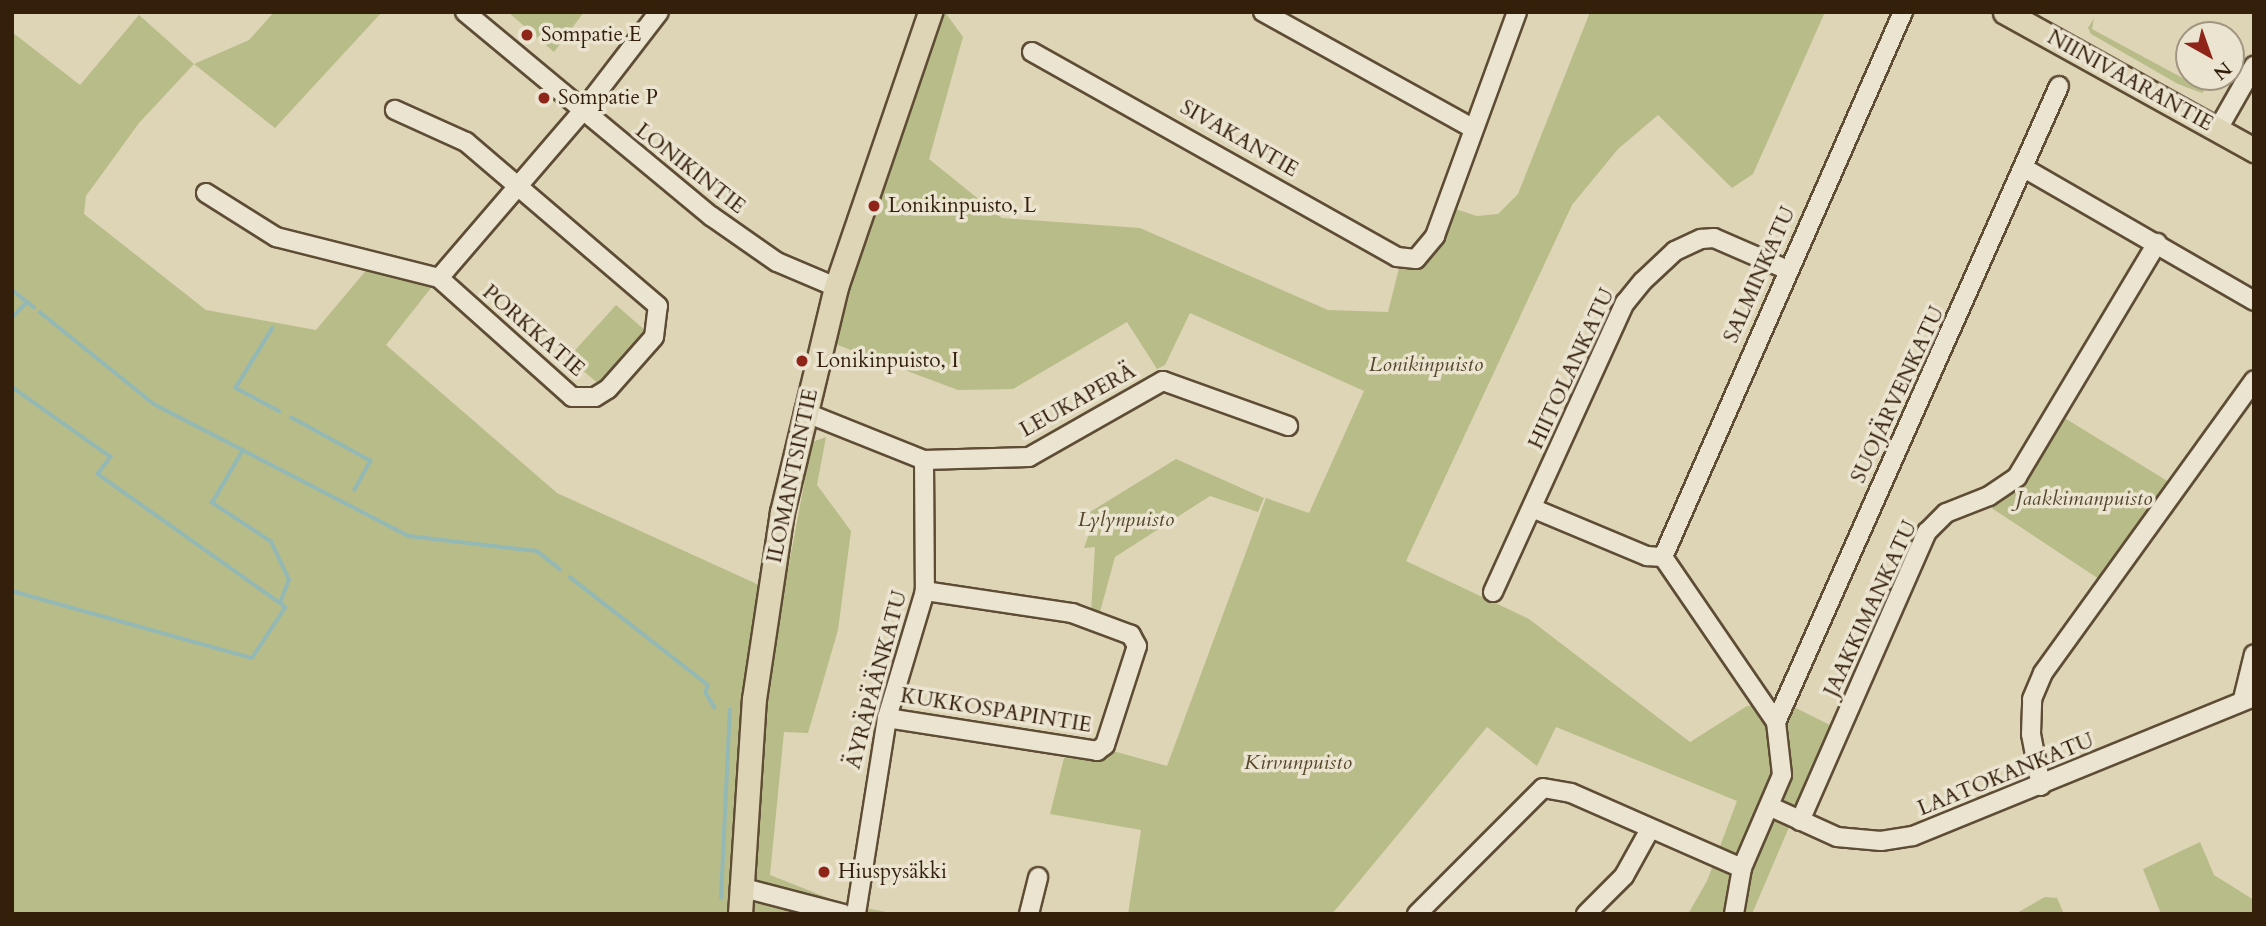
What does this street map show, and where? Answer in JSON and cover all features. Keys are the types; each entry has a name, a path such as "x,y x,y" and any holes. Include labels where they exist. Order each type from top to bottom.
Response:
{"main road":[{"name":"ILOMANTSINTIE","path":"740,914 756,686 804,412 836,287 930,12"},
{"name":"NIINIVAARANTIE","path":"2005,12 2254,150"}],"street":[{"name":"LONIKINTIE","path":"465,12 582,113 776,262 836,287"},
{"path":"206,193 276,237 439,278 582,113 659,12"},
{"path":"1263,12 1472,128 1517,12"},
{"name":"SALMINKATU","path":"1663,557 1903,12"},
{"name":"SIVAKANTIE","path":"1032,52 1396,257 1423,255 1435,236 1472,128"},
{"path":"2218,129 2254,66"},
{"name":"SUOJÄRVENKATU","path":"1776,722 2059,86"},
{"name":"PORKKATIE","path":"395,110 466,142 653,299 660,316 653,337 608,388 595,397 572,397 439,278"},
{"path":"2024,168 2254,301"},
{"name":"HIITOLANKATU","path":"1493,592 1625,303 1662,262 1689,243 1714,238 1788,270"},
{"name":"JAAKKIMANKATU","path":"1800,821 1927,532 1946,513 1989,496 2017,477 2157,243"},
{"path":"2041,786 2031,734 2032,699 2043,673 2254,380"},
{"name":"LEUKAPERÄ","path":"924,460 1029,457 1163,381 1288,426"},
{"path":"804,412 924,460"},
{"name":"ÄYRÄPÄÄNKATU","path":"856,914 887,718 925,591 924,460"},
{"path":"1532,508 1647,556 1663,557 1776,722 1782,775 1771,807 1742,868 1734,914"},
{"name":"KUKKOSPAPINTIE","path":"887,718 1097,751 1105,745 1137,646 1131,635 1072,613 925,591"},
{"path":"2248,698 2254,654"},
{"name":"LAATOKANKATU","path":"1771,807 1837,837 1892,839 1947,825 2248,698"},
{"path":"1417,914 1543,788 1571,793 1648,831 1742,868"},
{"path":"1586,914 1624,876 1648,831"},
{"path":"1029,914 1038,877"},
{"path":"740,887 845,914"}],"green space":[{"path":"274,12 382,12 275,128 194,64 249,40"},
{"path":"508,12 584,12 554,52"},
{"path":"927,12 945,12 963,37 929,159 1002,218 1140,228 1328,310 1388,312 1400,264 1449,207 1477,216 1498,214 1518,194 1590,12 1825,12 1753,174 1732,188 1658,115 1618,149 1572,205 1406,561 1529,619 1690,742 1747,706 1794,707 1832,726 1752,914 1688,914 1707,881 1737,801 1556,727 1537,766 1487,727 1332,914 1128,914 1141,830 1050,814 1064,758 1091,759 1113,751 1167,766 1266,498 1309,513 1364,391 1190,313 1165,365 1157,369 1127,322 1013,389 958,390 824,340"},
{"path":"139,15 194,64 139,123 86,196 84,214 206,310 316,330 374,261 438,279 386,345 557,493 783,596 812,442 826,437 817,485 851,531 838,630 808,733 784,732 770,875 841,903 896,914 12,914 12,32 80,85"},
{"path":"2094,18 2092,29 2175,74 2175,82 2091,34 2088,28"},
{"path":"616,305 647,332 600,385 568,358"},
{"name":"Jaakkimanpuisto","path":"2063,417 2169,482 2099,579 1984,503 2019,486"},
{"name":"Lylynpuisto","path":"1176,459 1264,498 1258,512 1210,496 1115,557 1100,612 1091,612 1095,547 1084,548 1093,522 1090,512"},
{"path":"2200,842 2214,875 2254,900 2254,914 2161,914 2143,869"},
{"path":"2045,897 2057,898 2064,914 2015,914"}],"waterway":[{"path":"12,290 34,307"},
{"path":"12,318 27,302"},
{"path":"40,312 154,404 409,536 537,551 560,569"},
{"path":"273,328 236,388 279,411"},
{"path":"12,387 111,457 98,474 280,603"},
{"path":"291,417 371,461 355,490"},
{"path":"12,591 252,658 285,608 280,603 289,580 271,542 212,503 243,450"},
{"path":"570,577 708,685 706,693 715,708"},
{"path":"721,898 730,710"}],"place":[{"name":"Sompatie E","path":"527,35"},
{"name":"Sompatie P","path":"544,98"},
{"name":"Lonikinpuisto, L","path":"874,206"},
{"name":"Lonikinpuisto, I","path":"802,361"},
{"name":"Hiuspysäkki","path":"824,872"}],"park label":[{"name":"Lonikinpuisto","path":"1426,365"},
{"name":"Kirvunpuisto","path":"1298,763"}]}
